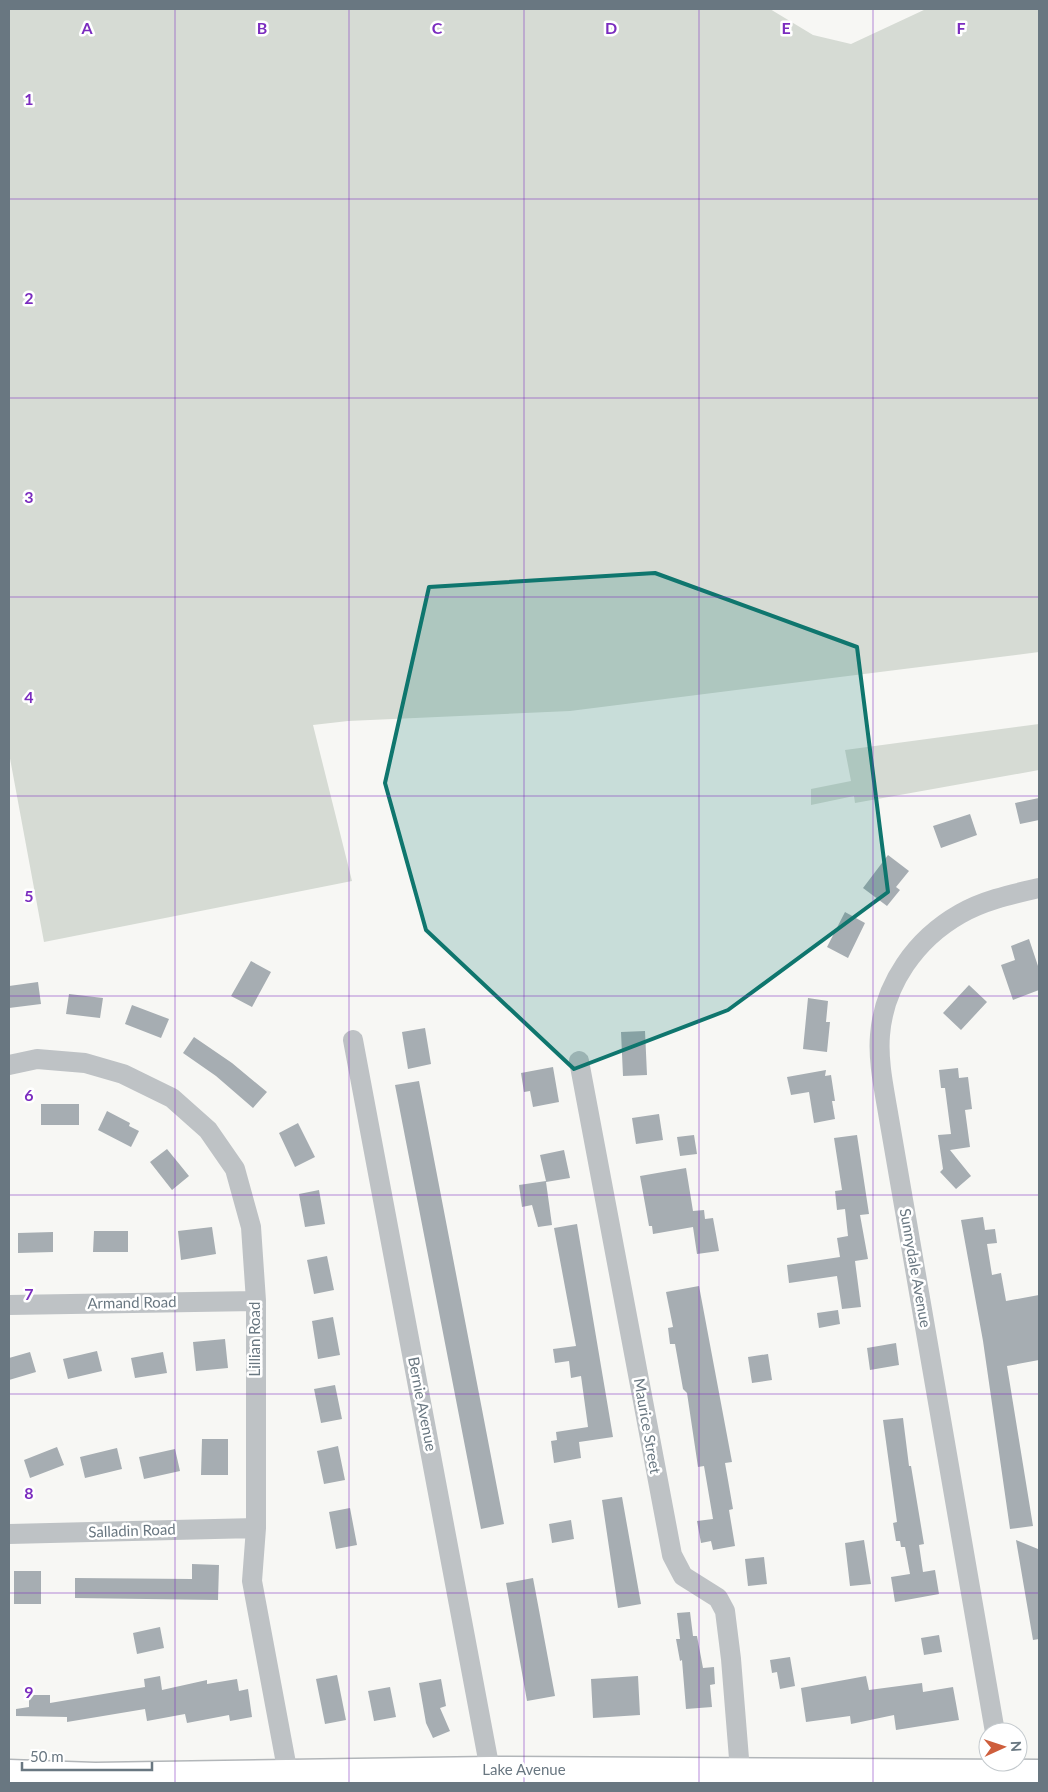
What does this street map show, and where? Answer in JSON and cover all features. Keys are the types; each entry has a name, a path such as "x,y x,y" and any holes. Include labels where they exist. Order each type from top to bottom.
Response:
{"main road":[{"name":"Lake Avenue","path":"9,1774 95,1780 490,1770 740,1771 871,1777 978,1769"}],"street":[{"name":"Sunnydale Avenue","path":"993,1722 887,1107 881,1068 880,1036 884,1008 896,978 914,952 933,932 961,913 1000,898 1039,888"},
{"name":"Bernie Avenue","path":"353,1040 490,1770"},
{"name":"Lillian Road","path":"9,1065 37,1059 85,1063 122,1074 172,1098 208,1130 235,1169 251,1227 256,1301 256,1528 252,1581 288,1774"},
{"name":"Maurice Street","path":"579,1061 672,1555 683,1576 718,1598 724,1611 731,1659 740,1771"},
{"name":"Armand Road","path":"9,1305 256,1301"},
{"name":"Salladin Road","path":"9,1534 256,1528"}],"highlighted area":[{"path":"655,573 857,647 888,892 728,1010 574,1069 426,930 385,783 429,587"}],"shaded area":[{"path":"9,9 770,9 813,35 851,44 926,9 1039,9 1039,652 570,711 348,721 313,725 352,881 44,942 9,753"},
{"path":"1039,724 1039,770 855,803 854,796 811,805 811,789 851,781 845,750"}],"building":[{"path":"1039,798 1039,820 1020,824 1015,803"},
{"path":"970,814 977,835 941,848 933,826"},
{"path":"888,855 909,871 896,887 900,890 887,906 863,888"},
{"path":"845,912 865,923 848,958 827,947"},
{"path":"1029,939 1039,969 1039,990 1013,1000 1001,965 1015,960 1011,946"},
{"path":"251,961 271,972 252,1007 231,996"},
{"path":"38,982 41,1004 9,1008 9,986"},
{"path":"969,985 987,1002 961,1030 943,1013"},
{"path":"69,994 103,998 100,1018 66,1014"},
{"path":"808,998 828,1001 826,1022 830,1022 827,1052 803,1049"},
{"path":"132,1005 169,1019 161,1038 125,1024"},
{"path":"425,1028 431,1064 408,1069 402,1032"},
{"path":"645,1031 647,1075 623,1076 621,1032"},
{"path":"194,1037 232,1063 267,1092 253,1108 216,1076 183,1053"},
{"path":"553,1067 559,1102 533,1107 530,1091 524,1092 521,1073"},
{"path":"958,1068 959,1078 968,1077 972,1109 965,1110 970,1147 950,1150 971,1176 956,1189 940,1172 943,1169 938,1135 951,1134 945,1088 941,1088 939,1070"},
{"path":"826,1070 825,1076 831,1075 835,1101 832,1101 835,1119 814,1123 809,1092 791,1095 787,1077"},
{"path":"419,1081 504,1524 481,1529 395,1085"},
{"path":"41,1104 79,1104 79,1125 41,1125"},
{"path":"107,1111 130,1123 129,1126 139,1131 131,1147 98,1130"},
{"path":"659,1114 663,1140 636,1144 632,1118"},
{"path":"298,1123 315,1157 295,1167 279,1133"},
{"path":"694,1135 697,1154 680,1156 677,1137"},
{"path":"857,1135 869,1214 860,1215 868,1259 855,1261 861,1307 842,1309 837,1276 789,1283 787,1265 840,1257 837,1238 848,1236 845,1209 837,1210 835,1191 842,1190 834,1138"},
{"path":"167,1149 189,1176 172,1190 150,1162"},
{"path":"564,1150 570,1178 546,1182 552,1225 538,1227 532,1205 522,1207 519,1185 546,1181 540,1155"},
{"path":"686,1168 693,1211 704,1210 705,1219 713,1218 719,1251 697,1254 693,1227 653,1234 652,1226 649,1226 640,1176"},
{"path":"319,1190 325,1224 305,1227 299,1194"},
{"path":"983,1217 985,1230 995,1229 997,1243 987,1244 992,1275 1001,1273 1006,1301 1039,1295 1039,1360 1007,1366 1033,1526 1010,1529 983,1341 961,1220"},
{"path":"577,1224 613,1437 579,1442 581,1458 554,1463 551,1441 557,1440 556,1432 588,1427 581,1376 571,1378 569,1361 555,1363 553,1349 576,1346 554,1228"},
{"path":"212,1227 216,1254 181,1260 178,1231"},
{"path":"94,1231 128,1231 128,1252 93,1252"},
{"path":"53,1232 53,1252 18,1253 18,1233"},
{"path":"327,1256 334,1290 314,1294 307,1260"},
{"path":"699,1286 732,1462 725,1463 733,1509 729,1510 735,1546 713,1550 711,1541 701,1543 697,1521 713,1519 704,1466 698,1467 687,1393 683,1389 675,1344 670,1344 668,1328 673,1327 666,1292"},
{"path":"838,1310 840,1324 819,1328 817,1313"},
{"path":"333,1317 340,1355 318,1359 312,1321"},
{"path":"225,1339 228,1368 196,1371 193,1342"},
{"path":"896,1343 899,1365 870,1370 867,1348"},
{"path":"97,1351 102,1371 68,1379 63,1359"},
{"path":"30,1352 36,1372 9,1380 9,1358"},
{"path":"163,1352 167,1373 135,1378 131,1358"},
{"path":"768,1354 772,1380 752,1383 748,1357"},
{"path":"335,1385 342,1419 321,1423 314,1389"},
{"path":"903,1418 909,1466 911,1466 924,1544 919,1545 923,1572 935,1570 939,1594 895,1602 891,1577 910,1574 905,1547 901,1547 900,1541 896,1541 893,1523 897,1522 883,1420"},
{"path":"202,1439 228,1439 228,1475 201,1475"},
{"path":"338,1446 345,1480 324,1484 317,1451"},
{"path":"57,1447 64,1465 30,1478 24,1460"},
{"path":"117,1448 122,1469 85,1478 80,1457"},
{"path":"175,1449 180,1471 144,1479 139,1457"},
{"path":"622,1497 641,1604 618,1608 602,1500"},
{"path":"350,1508 357,1545 336,1549 329,1512"},
{"path":"571,1520 574,1539 552,1543 549,1524"},
{"path":"864,1540 871,1584 850,1586 845,1543"},
{"path":"1016,1540 1038,1549 1039,1639 1033,1640"},
{"path":"764,1557 767,1584 748,1586 745,1559"},
{"path":"192,1564 219,1565 218,1600 75,1598 75,1578 192,1579"},
{"path":"14,1571 41,1571 41,1604 14,1604"},
{"path":"533,1578 555,1696 527,1701 506,1583"},
{"path":"690,1612 693,1636 697,1636 703,1668 714,1667 715,1684 710,1685 712,1707 686,1709 682,1660 680,1661 676,1639 680,1639 677,1613"},
{"path":"160,1627 164,1648 137,1654 133,1633"},
{"path":"939,1635 942,1652 924,1655 921,1638"},
{"path":"790,1657 795,1686 780,1689 777,1672 772,1673 770,1660"},
{"path":"337,1675 346,1720 325,1724 316,1679"},
{"path":"160,1676 162,1690 207,1680 207,1684 237,1679 239,1691 248,1689 252,1717 230,1721 229,1715 187,1723 185,1714 147,1721 145,1709 67,1722 67,1717 16,1716 16,1709 29,1707 29,1695 50,1695 50,1703 145,1687 144,1679"},
{"path":"638,1676 640,1715 593,1718 591,1679"},
{"path":"866,1676 869,1690 922,1683 923,1692 953,1687 959,1720 896,1730 894,1715 851,1724 850,1716 806,1722 801,1688"},
{"path":"441,1679 446,1706 440,1708 450,1731 433,1738 426,1723 419,1683"},
{"path":"390,1687 396,1717 374,1721 368,1691"}]}
